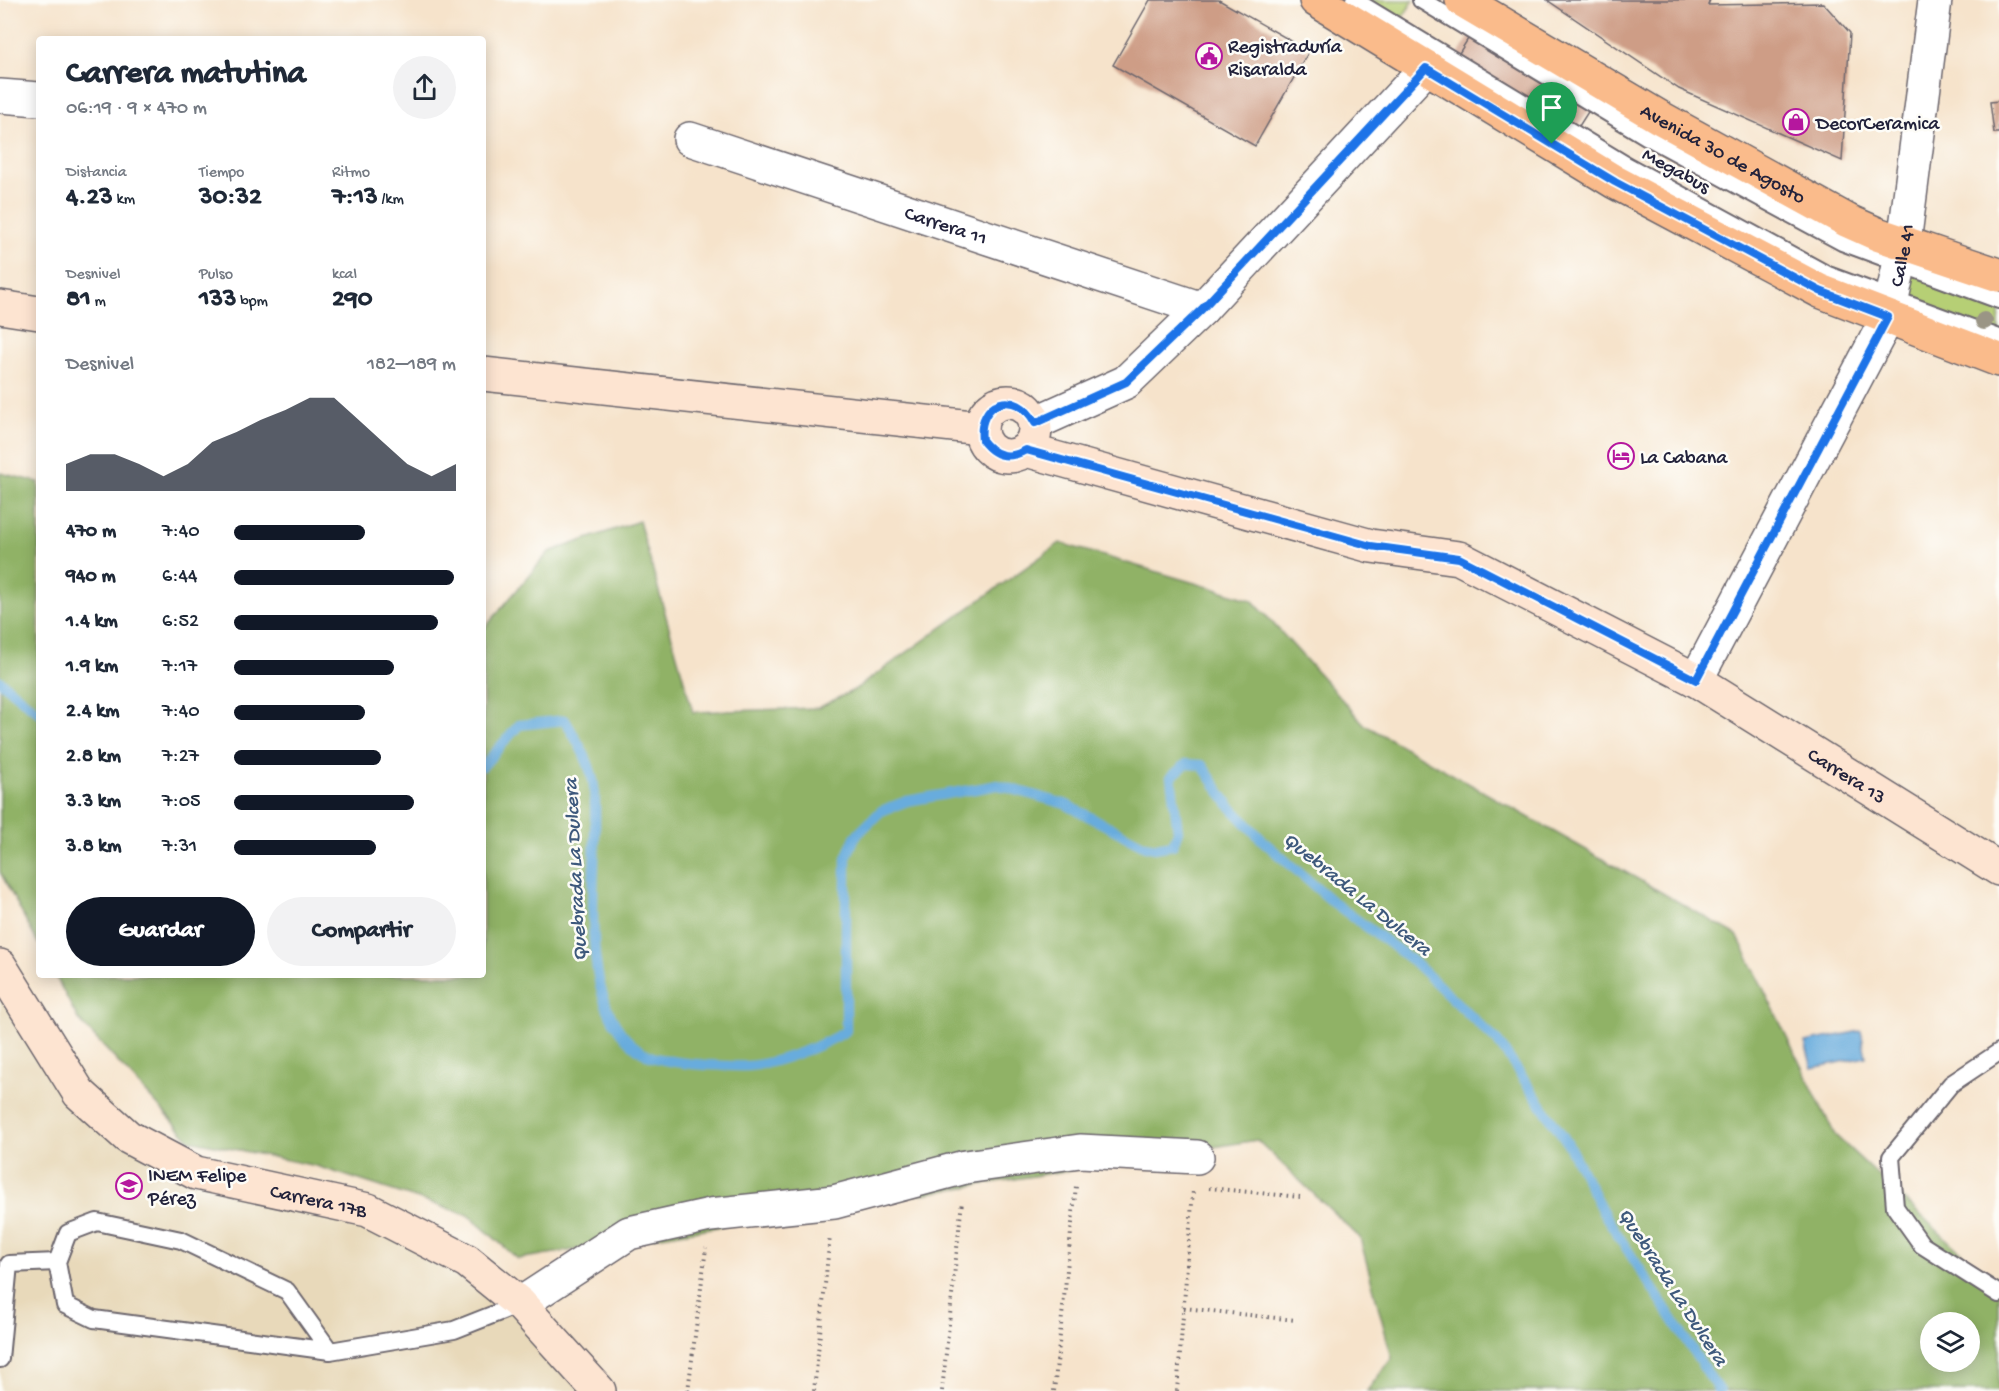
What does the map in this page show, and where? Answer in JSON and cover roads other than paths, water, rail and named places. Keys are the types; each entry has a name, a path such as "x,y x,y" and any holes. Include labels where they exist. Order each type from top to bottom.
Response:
{"main road":[{"path":"1316,0 1615,182 1820,291 1890,308 1999,360"},
{"name":"Avenida 30 de Agosto","path":"1462,0 1659,117 1848,221 1901,253 1999,275"}],"street":[{"name":"Calle 41","path":"1696,680 1890,308 1901,253 1935,0"},
{"path":"1030,436 1022,405 1010,402 999,403 983,418 982,440 997,454 1008,456 1030,436 1126,382 1202,309 1426,68"},
{"path":"0,96 36,99"},
{"name":"Carrera 11","path":"690,139 1202,309"},
{"path":"0,307 36,313"},
{"path":"486,374 981,428"},
{"path":"1030,436 1371,546 1459,558 1696,680"},
{"name":"Carrera 13","path":"1696,680 1999,868"},
{"name":"Carrera 17B","path":"0,966 79,1093 128,1137 196,1173 368,1210 467,1261 520,1304 599,1391"},
{"path":"520,1304 629,1233 710,1215 834,1202 965,1167 1080,1151 1195,1172"}],"lane":[{"name":"Megabus","path":"1354,0 1636,171 1890,308 1999,338"},
{"name":"Megabus","path":"1421,0 1646,136 1842,242 1901,253 1999,300"},
{"path":"1999,1052 1951,1084 1891,1157 1895,1207 1922,1245 1999,1294"},
{"path":"330,1351 286,1291 181,1240 97,1222 68,1233 57,1262 65,1305 94,1319 330,1351 454,1330 520,1304"},
{"path":"0,1359 9,1264 57,1262"}],"water":[{"path":"1861,1031 1866,1057 1812,1068 1805,1042"}],"waterway":[{"name":"Quebrada La Dulcera","path":"0,681 36,711"},
{"name":"Quebrada La Dulcera","path":"486,763 519,725 565,720 587,760 594,787 594,931 597,969 605,1003 620,1032 650,1056 684,1063 738,1066 759,1065 785,1058 825,1043 846,1031 846,858 855,837 881,811 907,801 998,785 1065,804 1145,846 1155,848 1173,845 1178,831 1171,777 1186,764 1202,765 1229,805 1263,841 1334,903 1413,961 1498,1042 1567,1142 1603,1212 1719,1391"}],"place":[{"name":"Registraduría Risaralda","path":"1209,56"},
{"name":"DecorCeramica","path":"1796,122"},
{"name":"La Cabana","path":"1621,456"},
{"name":"INEM Felipe Pérez","path":"129,1186"}]}
